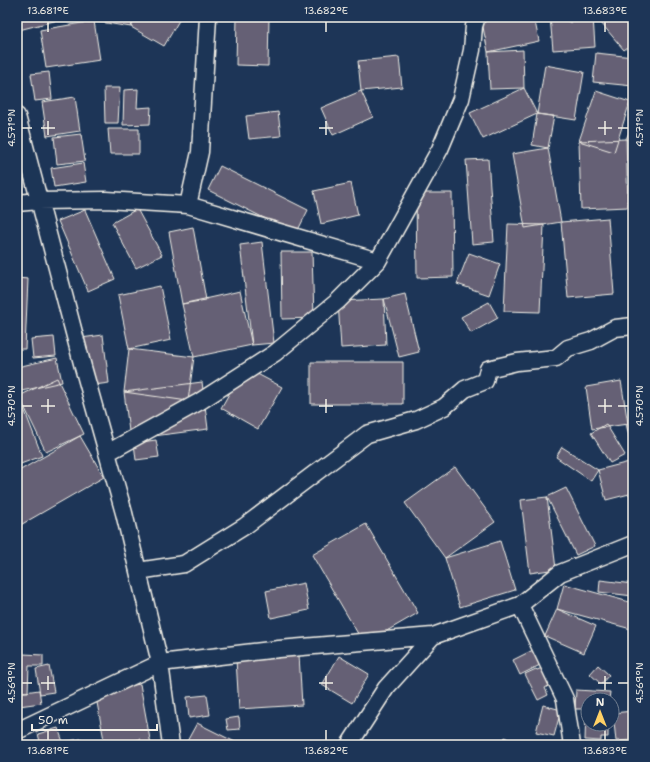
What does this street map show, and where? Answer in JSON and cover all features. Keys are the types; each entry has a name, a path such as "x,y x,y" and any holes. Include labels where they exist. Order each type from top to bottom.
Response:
{"street":[{"path":"188,206 200,152 208,17"},
{"path":"107,454 200,402 275,352 338,302 378,262 440,149 461,99 472,50 474,26 477,17"},
{"path":"17,116 83,367 124,513 160,663 171,745"},
{"path":"17,203 39,201 106,200 188,206 378,262"},
{"path":"138,571 184,564 245,526 366,434 416,420 444,407 465,389 485,380 488,369 517,362 556,358 568,348 591,341 615,328 633,326"},
{"path":"17,731 160,663 279,649 433,636 520,605 560,573 633,544"},
{"path":"520,605 564,699 572,745"},
{"path":"349,745 386,688 433,636"}],"building":[{"path":"17,17 58,17 58,20 19,30"},
{"path":"95,17 133,17 131,27 94,21"},
{"path":"137,17 181,17 164,46 131,27"},
{"path":"237,17 269,17 268,66 236,65"},
{"path":"481,17 534,17 539,41 488,52"},
{"path":"550,17 593,17 595,47 553,50"},
{"path":"560,17 574,17 571,23"},
{"path":"596,17 627,17 633,24 633,43 624,50"},
{"path":"94,21 100,60 46,68 40,30"},
{"path":"523,50 524,88 490,89 488,52"},
{"path":"596,53 633,57 633,86 593,82"},
{"path":"399,57 402,87 361,91 358,61"},
{"path":"545,65 584,72 576,120 537,114"},
{"path":"49,72 52,99 35,101 31,74"},
{"path":"104,88 120,88 118,123 105,123"},
{"path":"524,88 537,114 483,139 470,113"},
{"path":"138,89 137,108 151,107 150,124 123,125 124,90"},
{"path":"361,91 373,117 333,135 321,108"},
{"path":"596,91 630,102 614,152 579,141"},
{"path":"75,97 80,131 47,136 42,102"},
{"path":"278,112 281,136 249,139 246,116"},
{"path":"537,114 554,116 548,148 532,145"},
{"path":"633,124 633,143 626,139"},
{"path":"108,129 139,129 139,154 110,154"},
{"path":"81,134 85,161 57,164 54,137"},
{"path":"626,139 628,207 581,209 579,141"},
{"path":"548,148 561,222 525,228 512,154"},
{"path":"488,159 494,242 472,244 466,160"},
{"path":"83,163 86,182 54,187 51,168"},
{"path":"220,166 308,210 296,234 208,190"},
{"path":"351,183 358,215 321,224 314,191"},
{"path":"416,193 452,193 453,277 417,278"},
{"path":"137,209 162,255 136,268 112,223"},
{"path":"85,210 115,279 88,291 58,221"},
{"path":"608,218 614,294 568,298 561,222"},
{"path":"508,224 544,225 540,312 504,311"},
{"path":"193,227 206,300 182,304 169,232"},
{"path":"262,242 274,343 252,345 240,245"},
{"path":"281,252 312,252 314,318 282,319"},
{"path":"469,253 500,264 489,295 457,284"},
{"path":"17,278 28,279 25,349 17,349"},
{"path":"160,286 171,340 129,349 118,295"},
{"path":"240,291 252,345 194,357 182,304"},
{"path":"405,294 419,352 399,357 384,299"},
{"path":"384,299 386,345 341,348 338,301"},
{"path":"489,302 498,318 471,333 461,317"},
{"path":"103,335 109,383 87,386 81,338"},
{"path":"54,337 56,356 33,358 31,339"},
{"path":"129,349 194,357 188,401 124,392"},
{"path":"57,358 62,382 17,392 17,367"},
{"path":"311,362 403,362 403,404 311,404"},
{"path":"244,367 282,387 258,429 221,408"},
{"path":"57,378 84,434 46,452 19,396"},
{"path":"621,381 628,424 592,429 586,387"},
{"path":"202,382 208,429 130,439 124,392"},
{"path":"19,396 42,456 18,465 17,397"},
{"path":"633,423 633,453 626,424"},
{"path":"606,424 625,455 610,463 591,433"},
{"path":"80,436 104,477 17,527 17,472"},
{"path":"156,440 159,457 136,460 134,443"},
{"path":"562,447 598,470 591,481 556,457"},
{"path":"633,461 633,493 606,500 598,470"},
{"path":"455,467 495,522 445,558 405,503"},
{"path":"566,488 595,546 576,555 547,497"},
{"path":"547,497 556,569 530,573 521,500"},
{"path":"366,524 418,613 364,644 312,555"},
{"path":"500,541 515,590 460,607 445,558"},
{"path":"600,580 633,584 633,596 599,592"},
{"path":"304,583 309,610 271,618 266,591"},
{"path":"564,584 633,603 633,621 631,629 557,609"},
{"path":"557,609 596,626 584,653 545,636"},
{"path":"535,649 542,664 520,675 513,660"},
{"path":"23,654 43,655 43,666 29,666 28,692 17,691 17,666 23,667"},
{"path":"299,655 302,705 239,709 236,659"},
{"path":"339,656 369,674 352,703 322,685"},
{"path":"598,665 609,675 601,684 590,674"},
{"path":"49,666 54,692 40,694 36,669"},
{"path":"542,668 550,685 545,688 548,695 538,700 525,674"},
{"path":"140,684 151,745 129,745 128,742 105,745 95,692"},
{"path":"39,690 41,703 19,706 18,693"},
{"path":"576,690 610,692 580,692 580,709 575,709"},
{"path":"207,695 210,715 189,718 187,697"},
{"path":"543,705 561,710 554,736 536,732"},
{"path":"633,711 633,740 616,741 615,732 620,732 620,712"},
{"path":"239,717 240,729 228,730 226,719"},
{"path":"197,723 241,745 185,745"},
{"path":"58,728 63,742 52,745 41,745 38,734"},
{"path":"585,732 608,732 608,737 601,737 601,741 585,740"},
{"path":"505,737 517,745 500,745"},
{"path":"81,739 82,745 62,745 62,742"},
{"path":"140,739 142,745 122,745"},
{"path":"269,741 277,745 267,745"}]}
